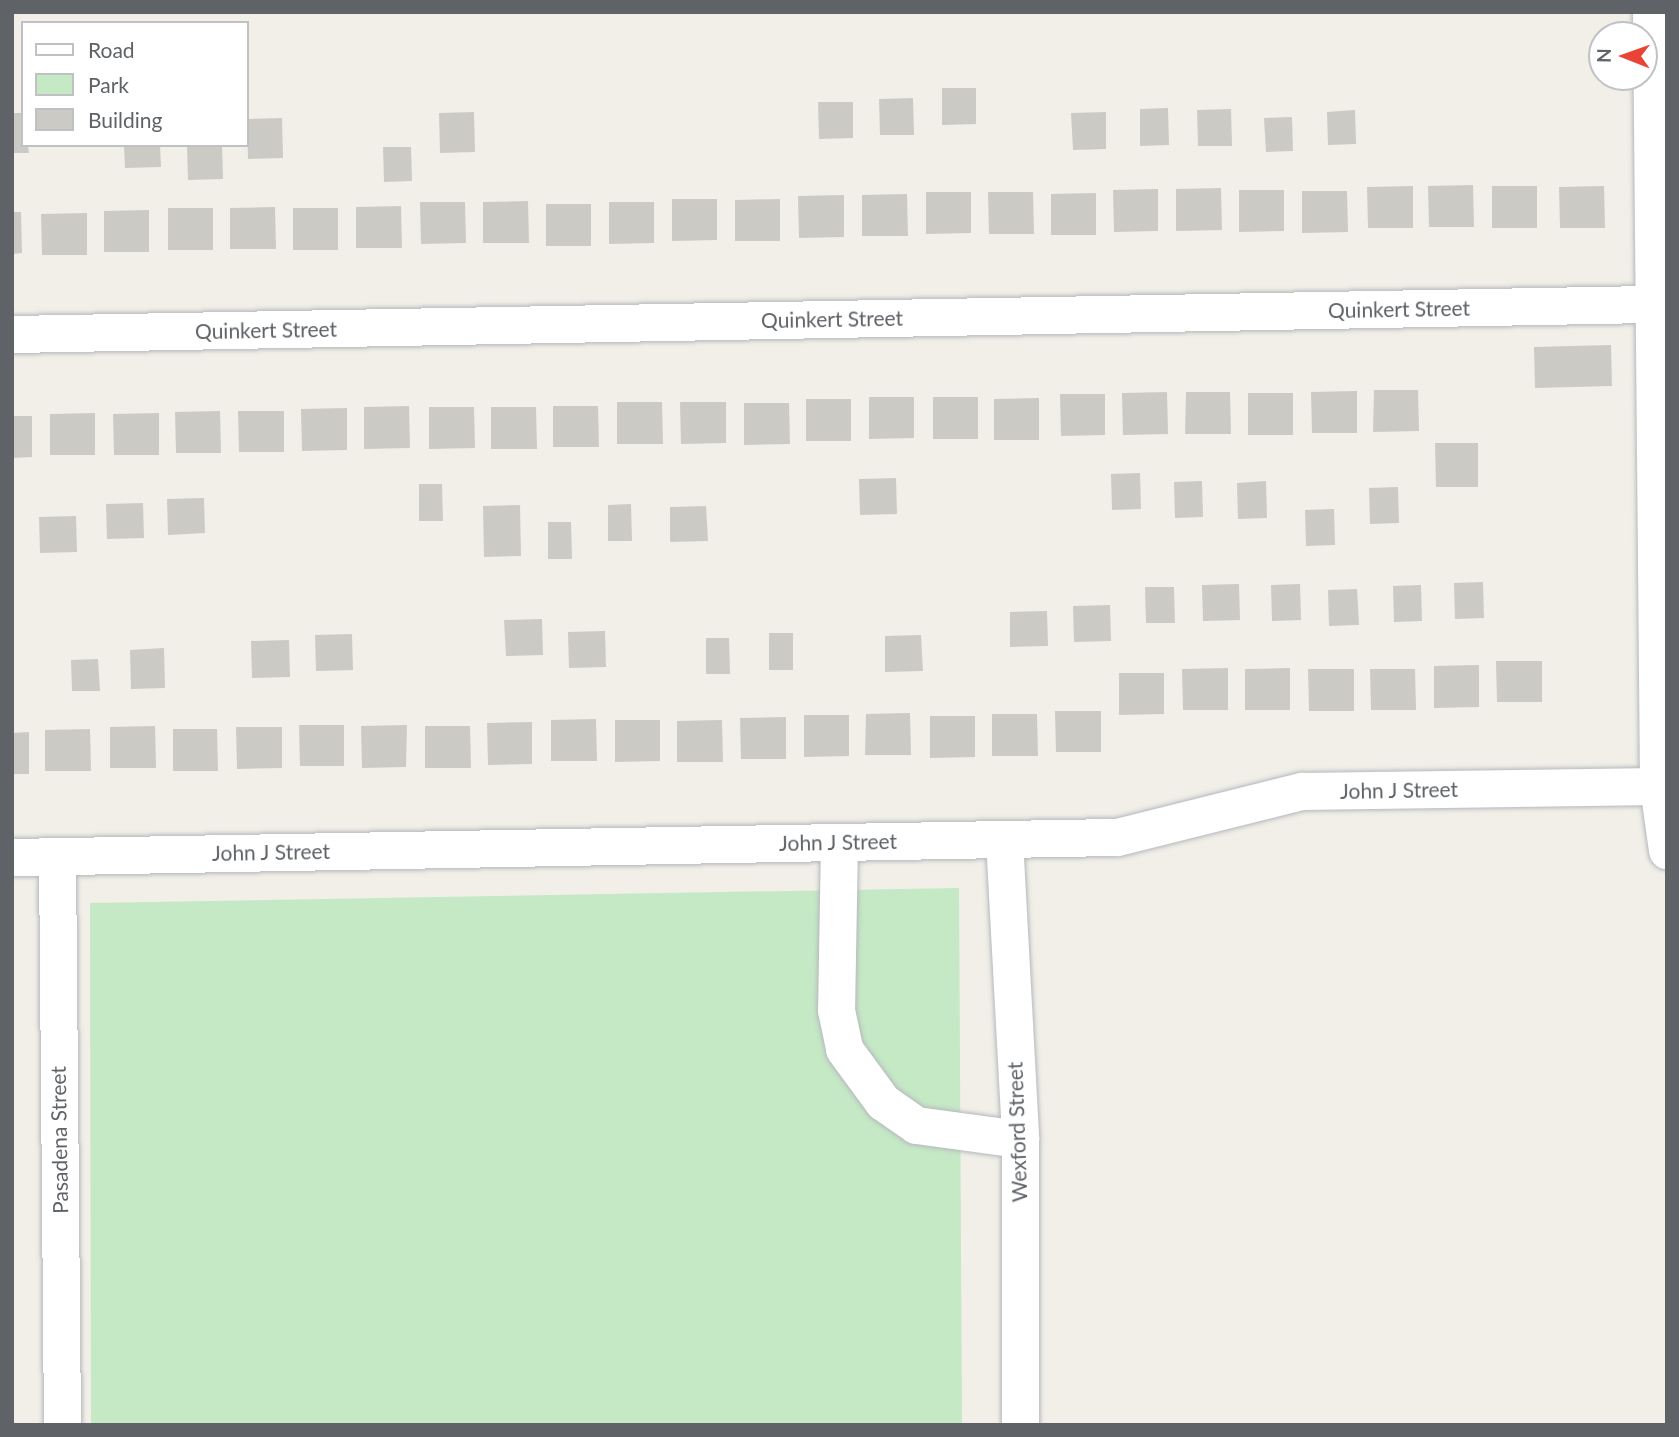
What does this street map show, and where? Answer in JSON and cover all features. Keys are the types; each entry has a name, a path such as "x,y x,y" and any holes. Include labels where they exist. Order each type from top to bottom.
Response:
{"street":[{"path":"1651,12 1653,304 1661,498 1658,786 1667,850"},
{"name":"Quinkert Street","path":"12,334 1653,304"},
{"name":"John J Street","path":"12,857 1004,839 1146,833 1302,791 1658,786"},
{"name":"Wexford Street","path":"1004,839 1020,1139 1020,1425"},
{"path":"839,842 836,1010 844,1049 883,1102 916,1125 1020,1139"},
{"name":"Pasadena Street","path":"57,856 62,1425"}],"green space":[{"path":"959,888 962,1425 91,1425 90,903"}],"building":[{"path":"942,88 976,88 976,124 942,125"},
{"path":"913,98 914,135 880,135 879,99"},
{"path":"818,102 853,102 853,138 819,139"},
{"path":"1168,108 1169,145 1140,146 1140,109"},
{"path":"1231,109 1232,146 1198,146 1197,110"},
{"path":"1355,110 1356,144 1328,145 1327,112"},
{"path":"474,112 475,152 440,153 439,113"},
{"path":"1106,112 1106,149 1073,150 1071,113"},
{"path":"12,113 21,113 21,147 28,147 29,153 12,153"},
{"path":"1292,117 1293,151 1266,152 1264,118"},
{"path":"282,118 283,158 248,159 248,119"},
{"path":"124,147 160,147 161,167 125,168"},
{"path":"187,147 222,147 223,179 188,180"},
{"path":"383,147 411,147 412,181 384,182"},
{"path":"1473,185 1474,227 1429,227 1428,186"},
{"path":"1413,186 1413,228 1368,228 1367,187"},
{"path":"1492,186 1537,186 1537,228 1492,228"},
{"path":"1604,186 1605,228 1560,228 1559,187"},
{"path":"1221,188 1222,230 1176,231 1176,189"},
{"path":"1158,189 1158,231 1114,232 1113,190"},
{"path":"1239,190 1284,190 1284,231 1239,232"},
{"path":"1302,191 1347,191 1348,232 1302,233"},
{"path":"926,192 971,192 971,233 926,234"},
{"path":"988,192 1033,192 1034,234 989,234"},
{"path":"1096,193 1096,235 1051,235 1051,194"},
{"path":"907,194 908,236 862,236 862,195"},
{"path":"844,195 844,237 799,238 798,196"},
{"path":"672,199 717,199 717,240 672,241"},
{"path":"780,199 780,241 735,241 735,200"},
{"path":"528,201 529,243 483,243 483,202"},
{"path":"420,202 465,202 466,243 421,244"},
{"path":"609,202 654,202 654,243 609,244"},
{"path":"546,204 591,204 591,246 546,246"},
{"path":"401,206 402,248 356,248 356,207"},
{"path":"275,207 276,249 230,249 230,208"},
{"path":"168,208 213,208 213,250 168,250"},
{"path":"293,208 338,208 338,250 293,250"},
{"path":"149,210 149,252 104,252 104,211"},
{"path":"12,212 21,212 22,253 12,254"},
{"path":"87,213 87,255 42,255 41,214"},
{"path":"1611,345 1612,386 1535,388 1534,347"},
{"path":"1374,390 1418,390 1419,431 1373,432"},
{"path":"1357,391 1357,433 1312,433 1311,392"},
{"path":"1167,392 1168,434 1123,435 1122,393"},
{"path":"1186,392 1230,392 1231,434 1185,434"},
{"path":"1248,393 1293,393 1293,435 1248,435"},
{"path":"1060,394 1105,394 1105,435 1061,436"},
{"path":"869,397 914,397 914,438 869,439"},
{"path":"933,397 978,397 978,439 933,439"},
{"path":"1039,398 1039,440 994,440 994,399"},
{"path":"806,399 851,399 851,441 806,441"},
{"path":"617,402 662,402 663,444 617,444"},
{"path":"680,402 726,402 726,443 681,444"},
{"path":"744,403 789,403 790,444 744,445"},
{"path":"409,406 410,448 364,449 364,407"},
{"path":"553,406 598,406 599,447 553,447"},
{"path":"429,407 474,407 475,448 429,449"},
{"path":"491,407 536,407 537,449 491,449"},
{"path":"347,408 347,450 302,451 301,409"},
{"path":"220,411 221,453 176,453 175,412"},
{"path":"238,411 284,411 284,452 239,452"},
{"path":"95,413 95,455 50,455 50,414"},
{"path":"159,413 159,455 114,455 113,414"},
{"path":"12,416 32,416 32,457 12,458"},
{"path":"1435,443 1478,443 1478,487 1436,487"},
{"path":"1140,473 1141,509 1112,510 1111,474"},
{"path":"896,478 897,514 860,515 859,479"},
{"path":"1202,481 1203,517 1175,518 1174,482"},
{"path":"1266,481 1267,518 1238,519 1237,483"},
{"path":"419,484 442,484 443,521 419,521"},
{"path":"1398,487 1399,523 1370,524 1369,488"},
{"path":"204,498 205,533 168,535 167,499"},
{"path":"143,503 144,538 107,539 106,504"},
{"path":"631,504 632,541 608,541 608,505"},
{"path":"520,505 521,556 484,557 483,506"},
{"path":"706,506 708,541 670,542 670,507"},
{"path":"1334,509 1335,545 1306,546 1305,510"},
{"path":"76,516 77,552 40,553 39,517"},
{"path":"548,522 571,522 572,559 548,559"},
{"path":"1483,582 1484,618 1455,619 1454,583"},
{"path":"1239,584 1240,620 1203,621 1202,585"},
{"path":"1300,584 1301,620 1272,621 1271,585"},
{"path":"1421,585 1422,621 1394,622 1393,586"},
{"path":"1145,587 1174,587 1175,623 1146,623"},
{"path":"1357,589 1359,625 1329,626 1328,590"},
{"path":"1110,605 1111,641 1074,642 1073,606"},
{"path":"1047,611 1048,646 1010,647 1010,612"},
{"path":"542,619 543,655 506,656 504,620"},
{"path":"605,631 606,667 569,668 568,632"},
{"path":"769,633 793,633 793,670 769,670"},
{"path":"352,634 353,670 316,671 315,635"},
{"path":"921,635 923,671 885,672 885,636"},
{"path":"706,638 729,638 730,674 706,674"},
{"path":"289,640 290,677 252,678 251,641"},
{"path":"164,648 165,688 131,689 130,650"},
{"path":"98,659 100,691 72,691 71,660"},
{"path":"1496,661 1542,661 1542,702 1497,702"},
{"path":"1479,665 1479,707 1434,708 1434,666"},
{"path":"1228,668 1228,710 1183,710 1182,669"},
{"path":"1290,668 1290,710 1245,710 1245,669"},
{"path":"1308,669 1354,669 1354,711 1309,711"},
{"path":"1370,669 1415,669 1416,710 1371,710"},
{"path":"1119,673 1164,673 1164,714 1119,715"},
{"path":"1055,711 1101,711 1101,752 1056,752"},
{"path":"910,713 911,755 865,755 866,714"},
{"path":"992,714 1037,714 1038,756 992,756"},
{"path":"804,715 849,715 849,756 804,757"},
{"path":"930,716 975,716 975,757 930,758"},
{"path":"786,717 786,759 741,759 740,718"},
{"path":"596,719 597,761 551,761 551,720"},
{"path":"615,720 660,720 660,761 615,762"},
{"path":"722,720 723,762 677,762 677,721"},
{"path":"532,722 532,764 488,765 487,723"},
{"path":"299,725 344,725 344,766 300,766"},
{"path":"407,725 406,767 362,768 361,726"},
{"path":"155,726 156,768 110,768 110,727"},
{"path":"425,726 470,726 471,768 425,768"},
{"path":"236,727 282,727 282,768 237,769"},
{"path":"90,729 91,771 45,771 45,730"},
{"path":"173,729 217,729 218,771 173,771"},
{"path":"29,732 29,774 12,774 12,733"}]}
